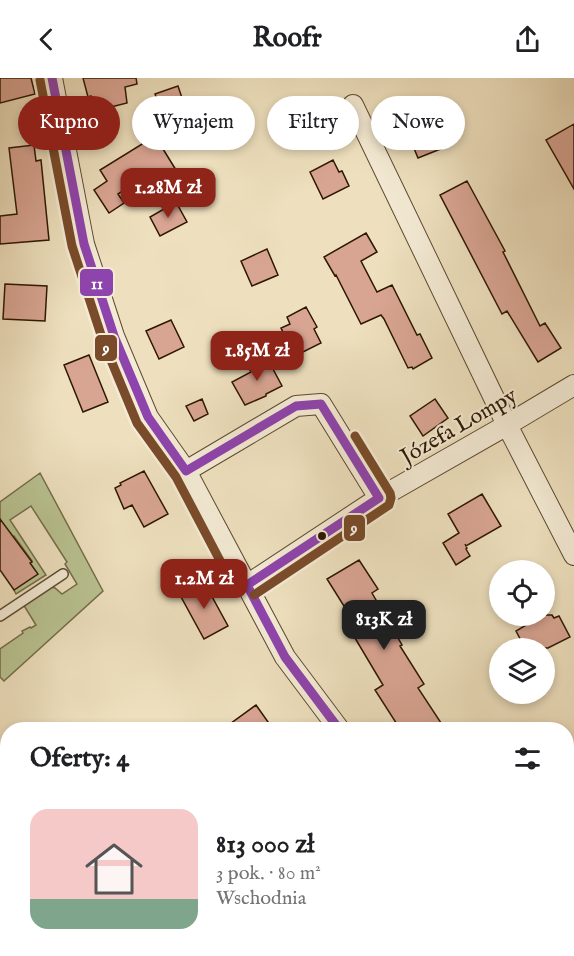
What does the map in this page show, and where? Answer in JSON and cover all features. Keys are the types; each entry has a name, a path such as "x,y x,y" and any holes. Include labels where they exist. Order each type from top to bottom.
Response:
{"street":[{"path":"52,78 84,244 114,336 148,417 186,471 285,657 334,722"},
{"path":"359,117 507,425 574,555"},
{"name":"Józefa Lompy","path":"246,585 379,498 574,385"},
{"path":"186,471 296,406 321,404 379,498"}],"lane":[{"path":"0,616 63,574"}],"green space":[{"path":"40,473 103,591 4,681 0,677 0,649 23,633 22,631 36,625 23,604 51,587 62,594 77,584 65,564 67,562 31,506 10,520 46,575 16,594 14,590 37,574 30,563 32,561 14,536 12,537 0,526 0,502"}],"building":[{"path":"0,78 31,78 35,94 18,96 18,98 0,103"},
{"path":"83,78 136,78 137,84 125,87 127,103 120,105 120,96 88,96"},
{"path":"178,86 181,96 156,96 155,94"},
{"path":"574,124 574,189 546,140"},
{"path":"9,148 35,150 36,161 41,160 49,240 0,244 0,216 17,214"},
{"path":"132,150 164,150 189,191 176,199 157,169 118,194 124,203 109,213 94,190 107,181 100,170"},
{"path":"415,150 438,150 418,158"},
{"path":"333,160 339,172 342,171 349,186 323,199 310,172"},
{"path":"467,181 505,251 503,252 540,326 545,323 561,348 538,362 507,311 502,314 440,195"},
{"path":"176,202 187,222 160,236 150,217"},
{"path":"366,233 377,252 361,261 377,292 392,285 417,335 420,334 432,358 413,369 408,368 381,315 361,324 336,275 324,257"},
{"path":"267,249 278,275 252,286 241,261"},
{"path":"5,284 47,286 45,321 3,319"},
{"path":"306,307 317,327 314,329 321,343 295,356 281,328 290,324 287,317"},
{"path":"171,320 184,347 159,359 146,331"},
{"path":"89,355 108,402 83,412 64,365"},
{"path":"266,356 282,386 245,405 232,382 251,372 247,365"},
{"path":"202,399 208,414 194,421 186,406"},
{"path":"435,399 448,418 423,436 410,416"},
{"path":"144,471 168,514 144,527 132,505 124,509 115,488"},
{"path":"482,494 501,526 466,546 470,556 456,565 443,543 459,533 448,514"},
{"path":"0,519 32,562 30,563 38,574 14,590 0,570"},
{"path":"359,560 378,589 372,593 402,645 400,646 424,684 418,688 440,722 396,722 375,690 383,685 352,633 359,630 327,579"},
{"path":"204,582 228,626 204,639 180,595"},
{"path":"559,616 570,637 555,644 555,638 520,638 516,631 525,626 555,626 555,618"},
{"path":"256,705 268,722 233,722"}],"transit line":[{"name":"11","path":"52,78 84,244 114,336 148,417 186,471"},
{"name":"9","path":"40,80 72,246 103,341 137,423 176,477 236,591"},
{"name":"11","path":"186,471 296,406 321,404 379,498"},
{"name":"9","path":"254,595 389,505 390,493 355,436"},
{"name":"11","path":"247,585 379,498"},
{"name":"11","path":"247,585 285,657 334,722"}]}
